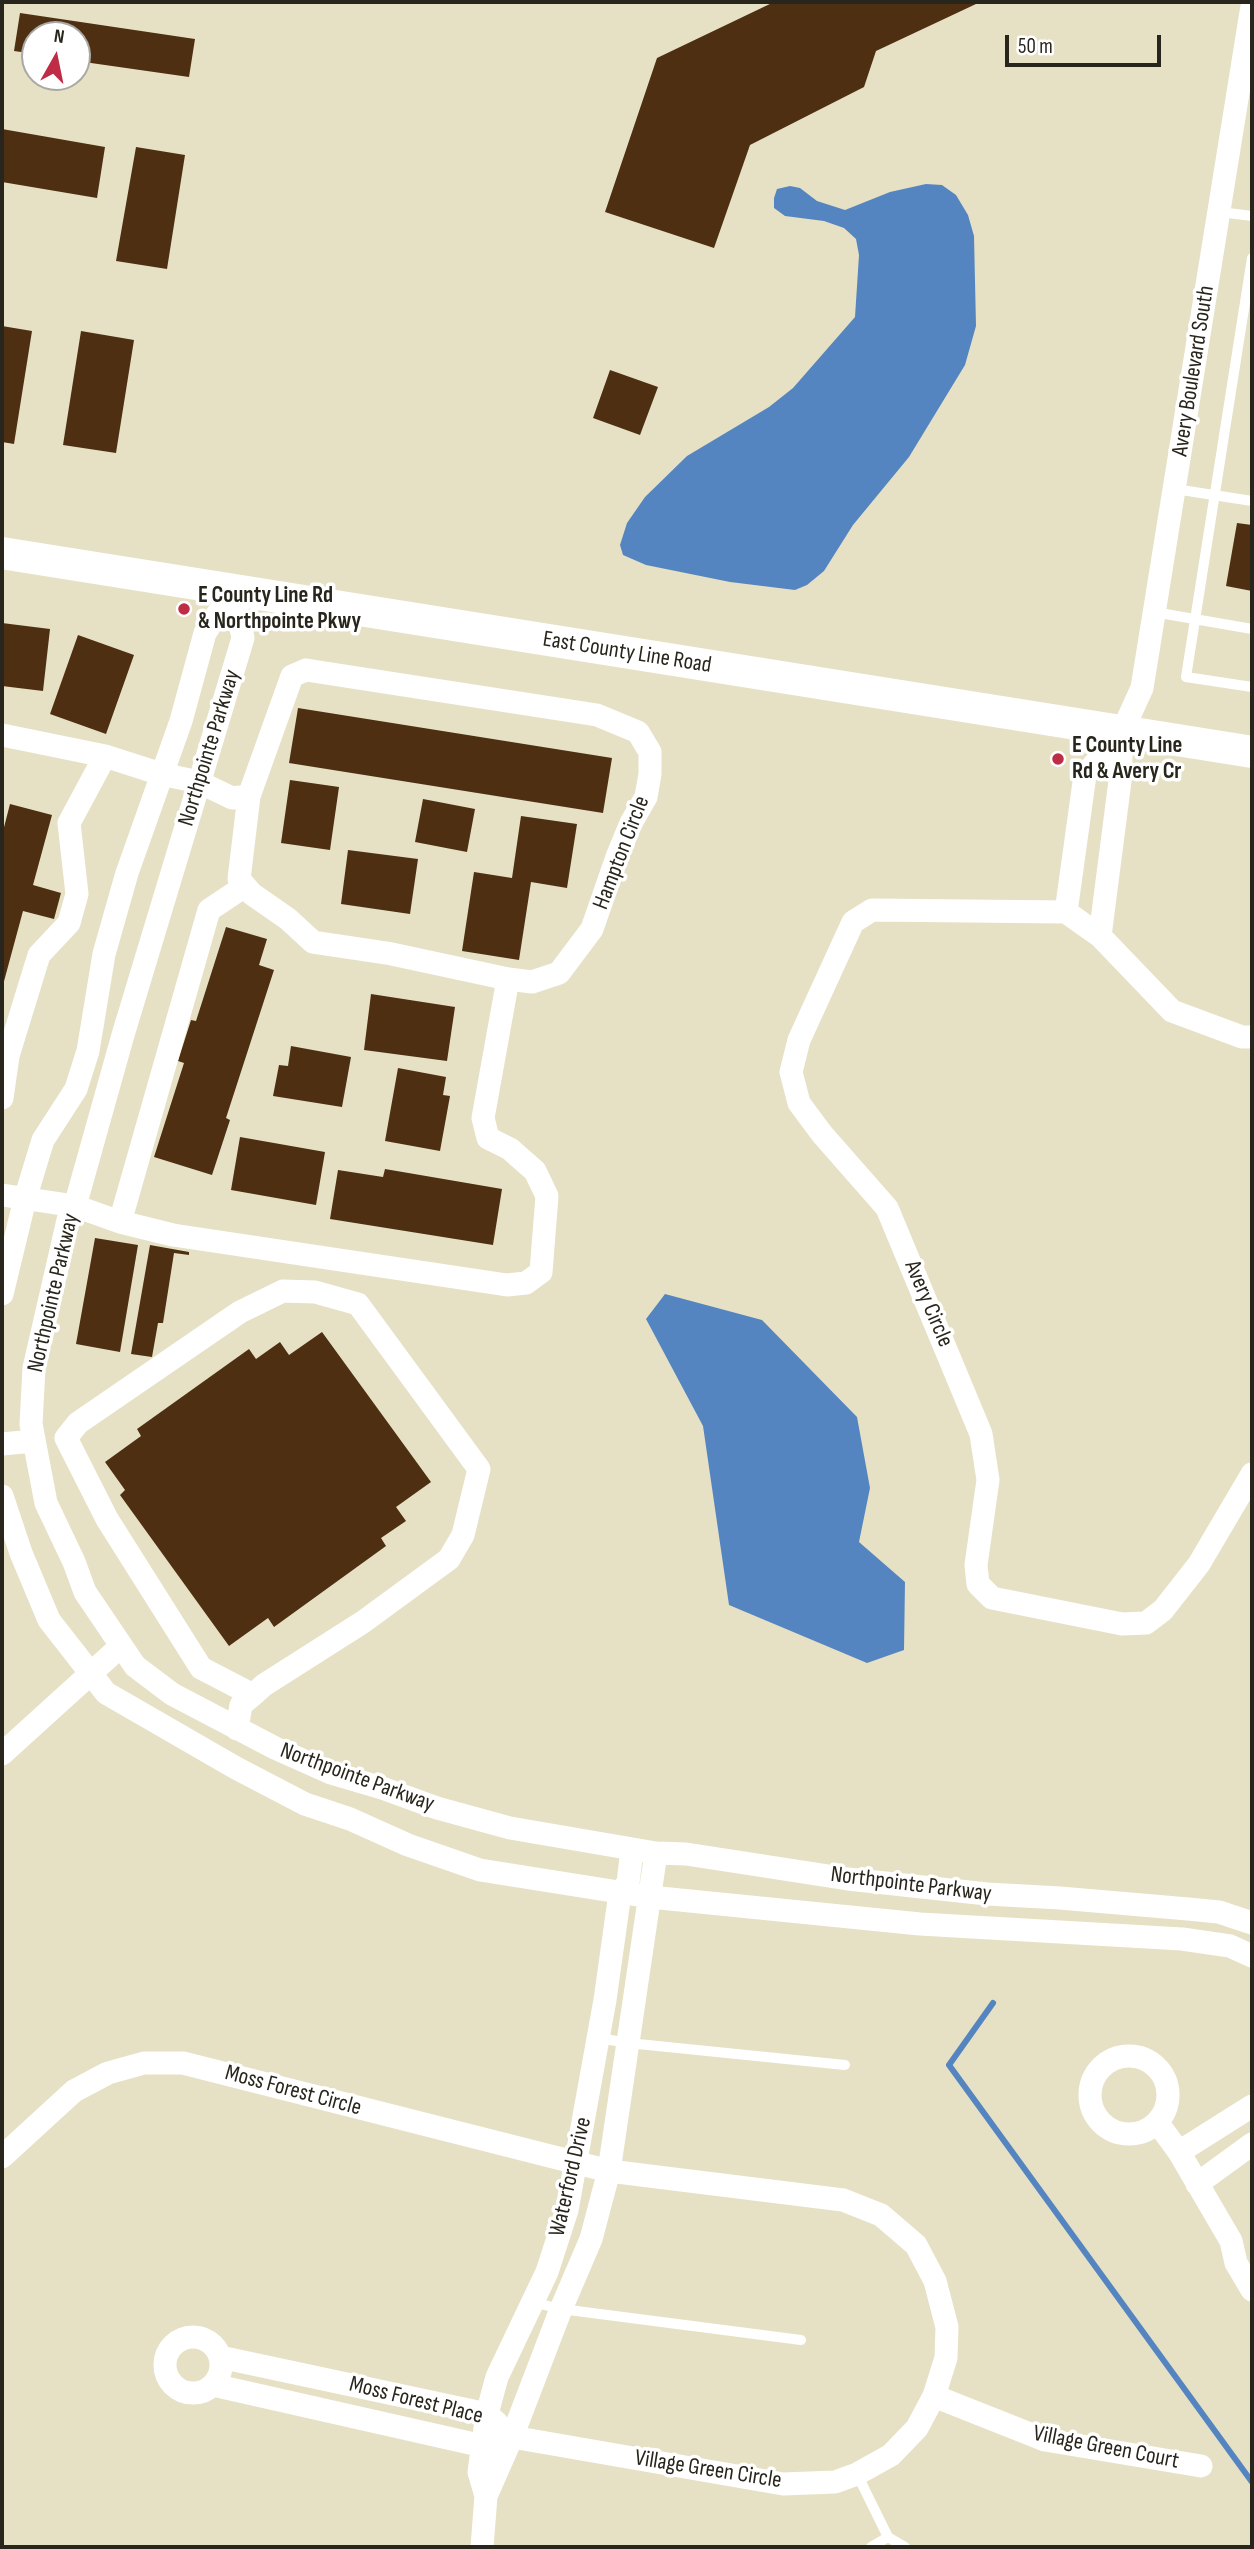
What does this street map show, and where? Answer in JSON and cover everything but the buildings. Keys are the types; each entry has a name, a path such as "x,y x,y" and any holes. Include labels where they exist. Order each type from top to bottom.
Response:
{"main road":[{"name":"East County Line Road","path":"2,553 1252,752"}],"street":[{"name":"Avery Boulevard South","path":"1122,732 1142,688 1220,212 1248,62 1252,6"},
{"name":"Northpointe Parkway","path":"2,1294 25,1199 43,1140 76,1088 84,1063 93,1028 104,954 127,873 181,721 205,633 233,590"},
{"name":"Northpointe Parkway","path":"233,590 243,638 75,1206 68,1220 37,1347 31,1424 46,1503 85,1592 135,1666 172,1694 237,1729 331,1773 437,1808 510,1828 656,1853 685,1854 848,1879 933,1889 1208,1911 1252,1923"},
{"name":"Hampton Circle","path":"306,670 597,715 638,732 650,752 646,797 622,845 593,929 559,973 532,982 387,953 313,942 245,887 239,879 249,796 292,676 306,670"},
{"path":"1122,732 1085,775 1066,912 1100,936 1172,1010 1242,1037 1252,1037"},
{"path":"1100,936 1120,781 1122,732"},
{"path":"2,736 105,756 161,774 199,782 232,798 249,796"},
{"path":"2,1098 5,1055 39,955 69,923 77,894 69,823 105,756"},
{"path":"120,1222 209,911 245,887"},
{"name":"Avery Circle","path":"1066,912 872,910 853,922 799,1040 791,1073 799,1104 887,1208 981,1434 988,1480 976,1565 978,1584 992,1598 1122,1624 1146,1623 1163,1610 1199,1564 1252,1474"},
{"path":"2,1195 75,1206 120,1222 173,1235 507,1285 526,1283 541,1272 547,1196 535,1171 510,1149 488,1138 483,1118 508,979"},
{"path":"237,1729 242,1705 253,1695 264,1685 363,1622 449,1559 463,1535 479,1469 358,1304 315,1292 283,1291 240,1312 78,1423 66,1438 107,1520 201,1668 253,1695"},
{"path":"2,1444 34,1441"},
{"name":"Northpointe Parkway","path":"3,1505 49,1620 106,1693 236,1768 305,1804 350,1819 408,1845 480,1870 650,1896 920,1924 1057,1933 1121,1934 1182,1940 1230,1946 1252,1956"},
{"path":"2,1754 121,1646"},
{"name":"Waterford Drive","path":"486,2496 479,2472 487,2414 497,2376 550,2262 567,2210 599,2038 620,1892 628,1882 632,1849"},
{"name":"Waterford Drive","path":"482,2547 486,2496 591,2239 609,2171 656,1853"},
{"path":"1057,1933 1060,1898"},
{"path":"607,1985 636,1990"},
{"name":"Moss Forest Circle","path":"2,2157 75,2091 108,2073 144,2063 183,2063 609,2171"},
{"path":"1179,2152 1252,2106"},
{"path":"1157,2122 1179,2152 1197,2184 1241,2244 1236,2263 1252,2290"},
{"path":"1197,2184 1252,2144"},
{"name":"Village Green Circle","path":"512,2437 783,2484 835,2482 857,2474 891,2455 917,2428 934,2396 946,2358 947,2327 935,2281 916,2245 881,2215 843,2200 609,2171"},
{"path":"550,2262 577,2272"},
{"name":"Moss Forest Place","path":"189,2338 199,2338 208,2342 220,2357 487,2414 512,2437 483,2446 213,2385 196,2393 177,2389 166,2374 164,2364 172,2346 189,2338"},
{"path":"213,2385 219,2376 220,2357"},
{"path":"373,2421 379,2391"},
{"name":"Village Green Court","path":"934,2396 1045,2440 1201,2466"}],"lane":[{"path":"1220,212 1252,216"},
{"path":"1252,258 1186,677 1252,687"},
{"path":"1175,489 1252,501"},
{"path":"1154,612 1252,629"},
{"path":"599,2038 845,2065"},
{"path":"532,2302 561,2309 801,2340"},
{"path":"857,2474 888,2537 905,2547"},
{"path":"871,2547 888,2537"}],"water":[{"path":"926,184 942,185 956,195 968,215 974,236 976,326 965,365 909,457 853,525 824,571 807,585 795,590 730,582 646,565 623,555 620,545 627,523 645,497 687,456 769,407 793,388 855,317 859,255 856,239 844,228 824,221 785,216 774,208 777,189 790,186 800,188 817,201 845,210 890,192"},
{"path":"665,1294 762,1320 857,1417 870,1488 859,1542 905,1582 904,1650 867,1663 729,1605 703,1426 646,1319"}],"waterway":[{"path":"993,2003 949,2065 1252,2482"}],"place":[{"name":"E County Line Rd & Northpointe Pkwy","path":"184,609"},
{"name":"E County Line Rd & Avery Cr","path":"1058,759"}]}
